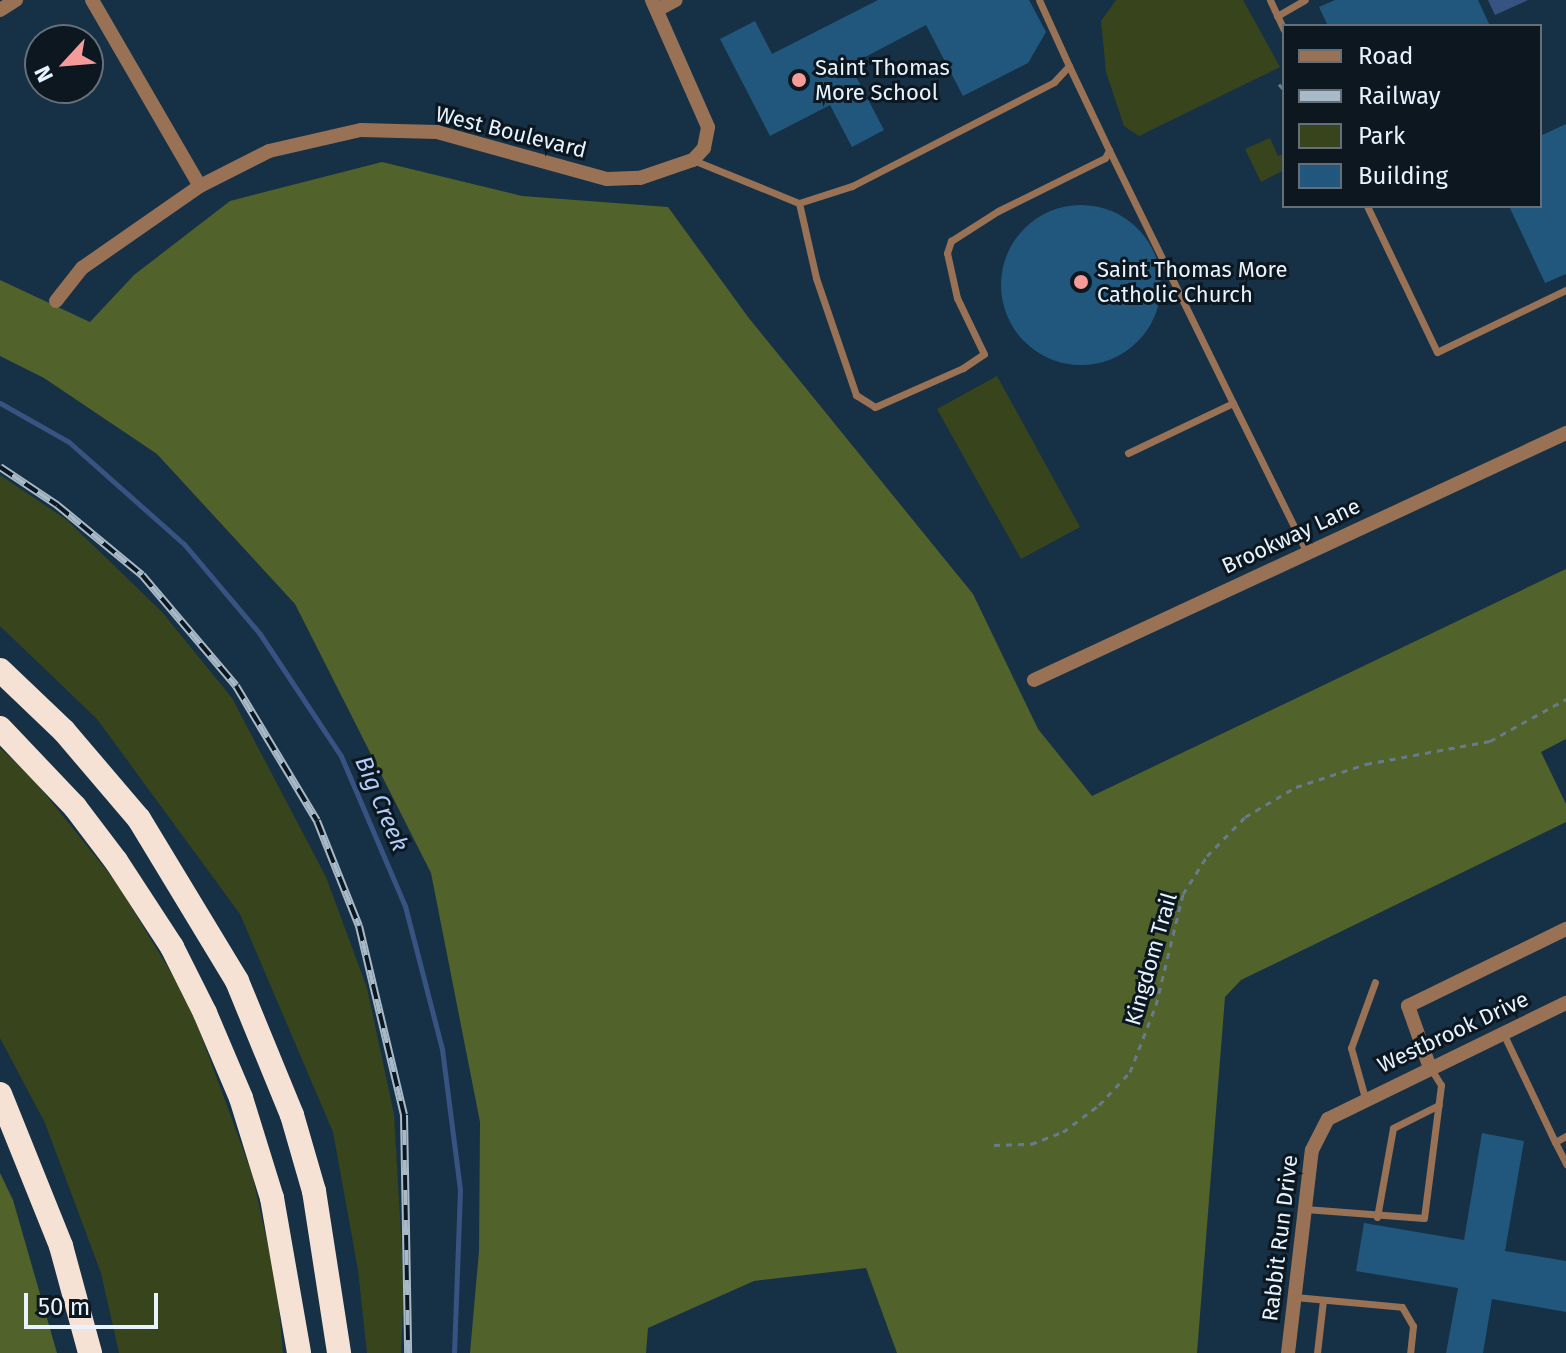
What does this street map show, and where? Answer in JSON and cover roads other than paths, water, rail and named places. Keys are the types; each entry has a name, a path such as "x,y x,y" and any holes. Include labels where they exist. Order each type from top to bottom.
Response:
{"highway":[{"path":"0,670 64,731 139,819 237,981 276,1071 314,1191 339,1353"},
{"path":"0,728 75,807 123,871 205,1013 241,1098 272,1198 299,1353"},
{"path":"0,1094 61,1246 90,1353"}],"street":[{"path":"0,10 16,0"},
{"path":"92,0 200,186"},
{"path":"676,0 654,5 708,127 704,148 693,160"},
{"name":"West Boulevard","path":"56,301 82,268 200,186 269,151 361,130 437,132 607,179 640,178 693,160"},
{"name":"Brookway Lane","path":"1034,680 1566,433"},
{"path":"1430,1068 1408,1006 1566,929"},
{"name":"Westbrook Drive","path":"1362,1100 1566,1003"},
{"name":"Rabbit Run Drive","path":"1288,1353 1305,1209 1317,1140 1328,1119 1362,1100"}],"lane":[{"path":"1039,0 1109,150 1307,553"},
{"path":"1270,0 1282,26"},
{"path":"1277,16 1305,0"},
{"path":"693,160 799,203 852,186 1054,82 1069,66"},
{"path":"799,203 846,374 856,395 875,407 984,354 957,298 947,253 951,241 998,211 1105,158 1109,150"},
{"path":"1368,208 1437,352 1566,290"},
{"path":"1128,453 1233,403"},
{"path":"1362,1100 1351,1048 1375,982"},
{"path":"1503,1033 1566,1164"},
{"path":"1305,1209 1418,1221 1428,1213 1441,1085 1430,1068"},
{"path":"1377,1217 1393,1128 1439,1105"},
{"path":"1555,1142 1566,1136"},
{"path":"1295,1297 1402,1307 1413,1326 1410,1353"},
{"path":"1317,1353 1323,1300"}],"water":[{"path":"1488,0 1528,0 1495,15"}],"waterway":[{"name":"Big Creek","path":"0,403 69,442 184,544 260,634 341,756 405,906 442,1049 460,1190 454,1353"}],"railway":[{"path":"0,467 57,505 142,575 236,686 317,821 359,926 404,1115 408,1353"}],"place":[{"name":"Saint Thomas More School","path":"799,80"},
{"name":"Saint Thomas More Catholic Church","path":"1081,282"}]}
